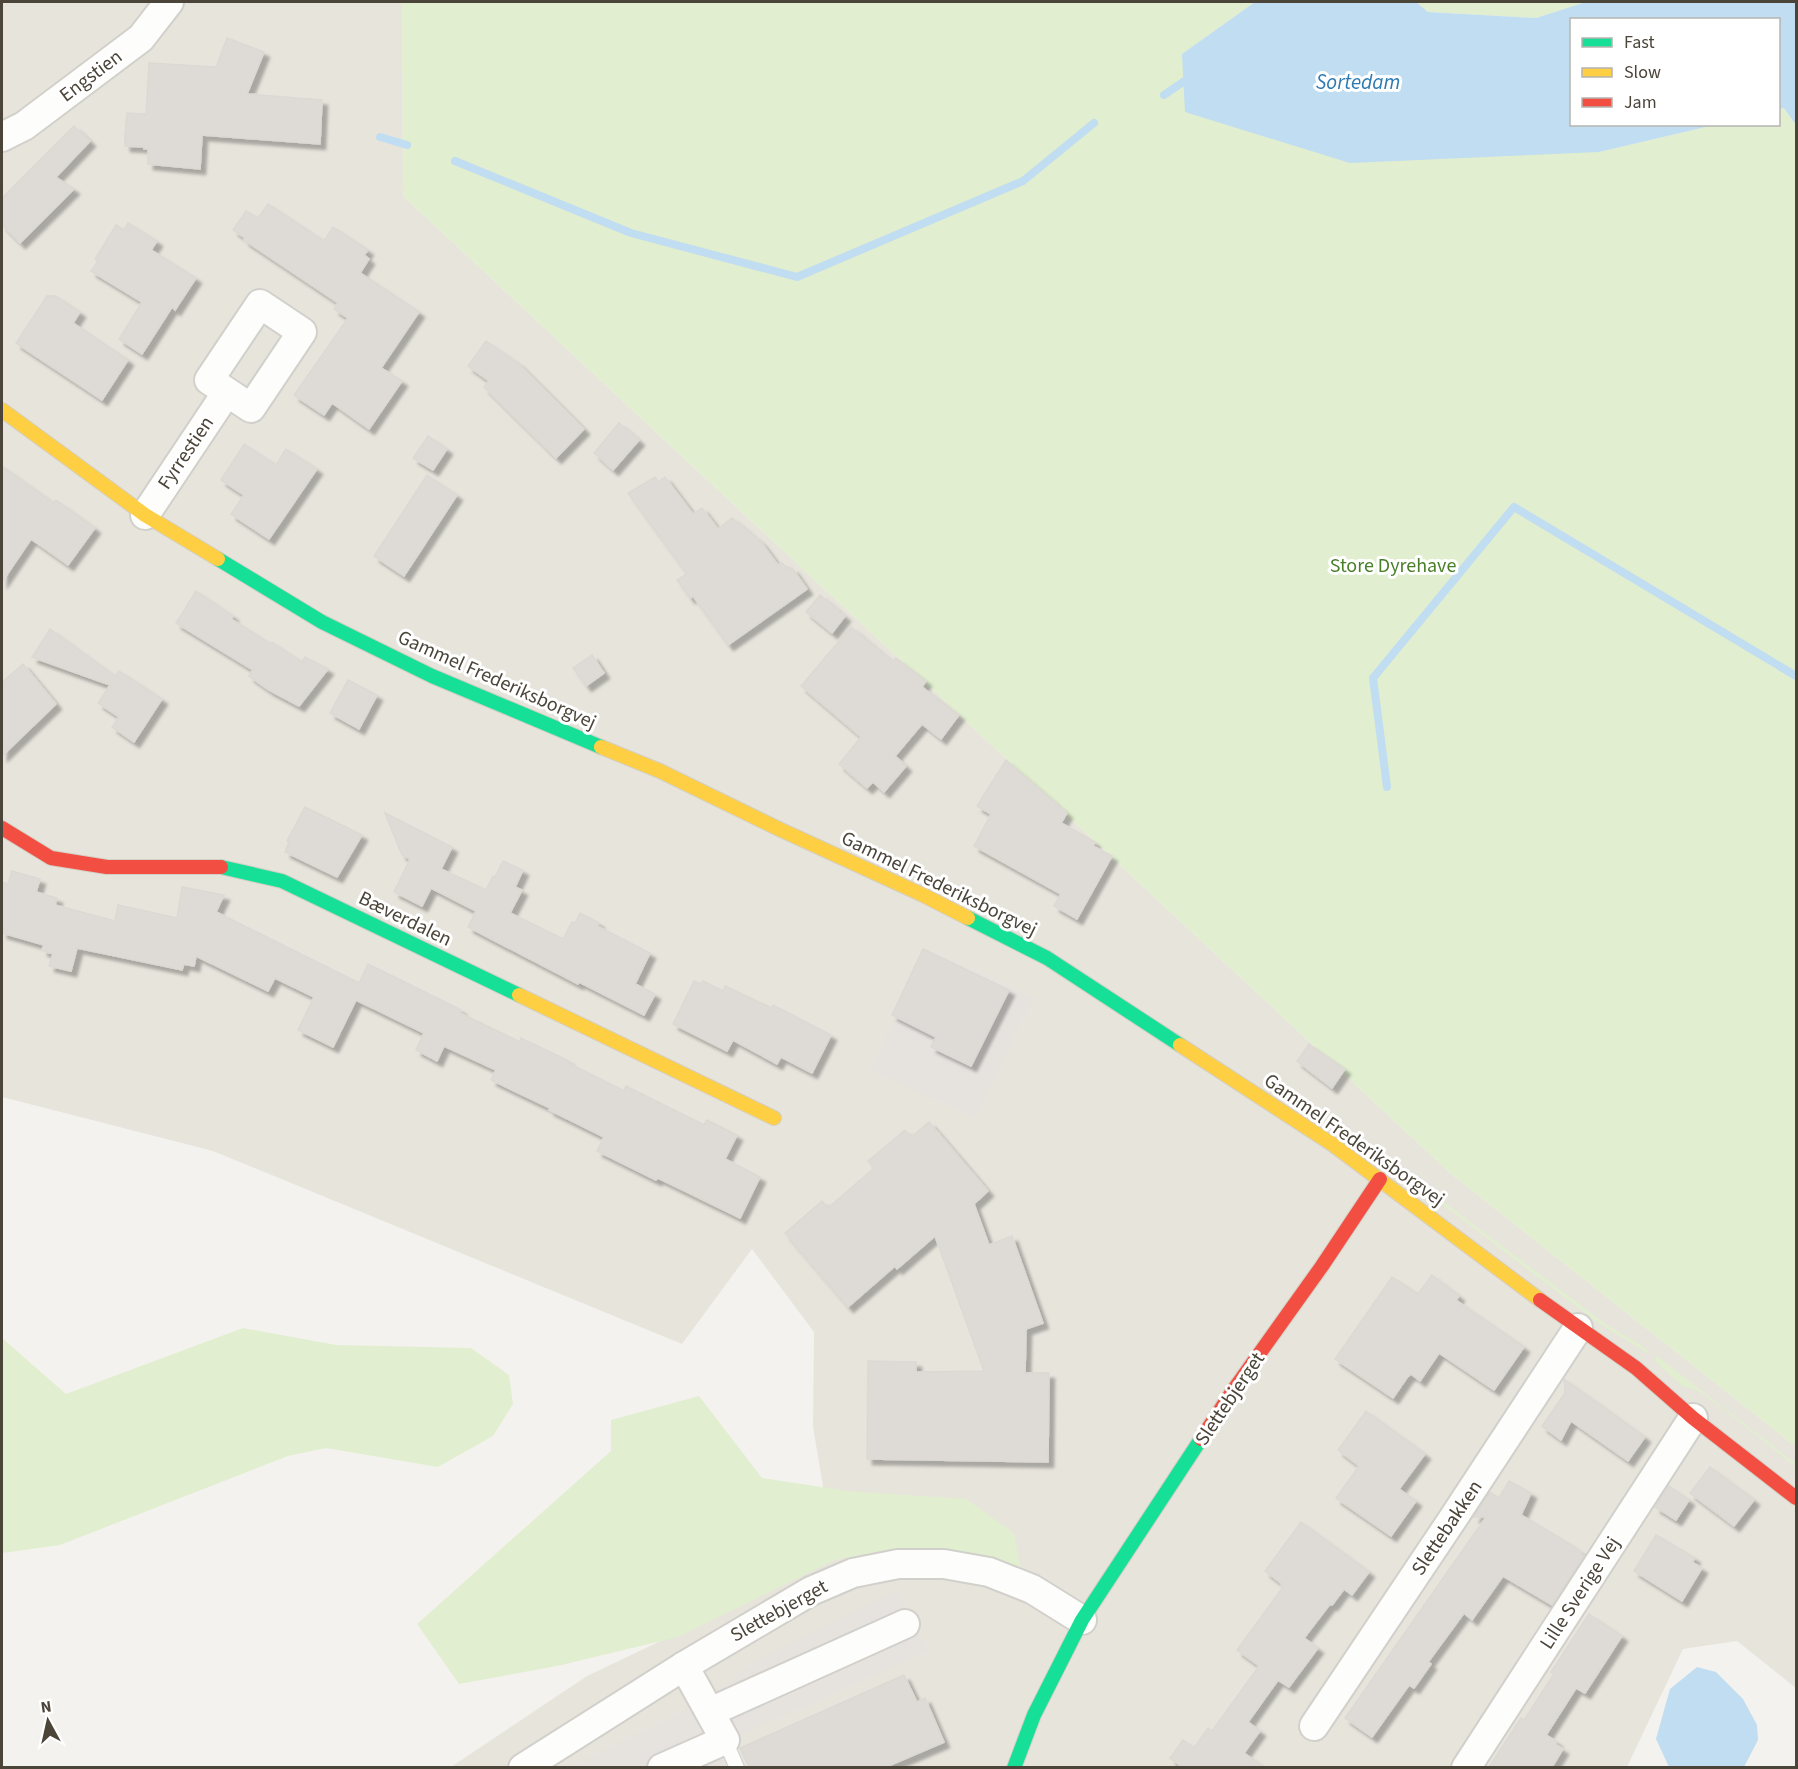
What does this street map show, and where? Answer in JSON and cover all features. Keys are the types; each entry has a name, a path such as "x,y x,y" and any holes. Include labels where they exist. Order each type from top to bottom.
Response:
{"street":[{"name":"Engstien","path":"2,137 24,126 141,38 169,2"},
{"name":"Fyrrestien","path":"145,514 227,392"},
{"name":"Gammel Frederiksborgvej","path":"2,410 145,514 322,622 432,676 660,771 923,896 1047,958 1326,1140 1578,1328 1636,1368 1693,1418 1797,1498"},
{"name":"Bæverdalen","path":"2,828 51,858 107,867 221,867 282,881 774,1118"},
{"name":"Slettebjerget","path":"1014,1767 1034,1715 1082,1620 1233,1392 1380,1179"},
{"name":"Slettebakken","path":"1314,1726 1578,1328"},
{"name":"Lille Sverige Vej","path":"1466,1767 1693,1418"},
{"name":"Slettebjerget","path":"525,1767 684,1666 811,1591 853,1573 898,1564 944,1564 989,1572 1032,1589 1082,1620"},
{"path":"710,1712 905,1624"},
{"path":"662,1767 725,1740 684,1666"}],"lane":[{"path":"725,1740 737,1767"}],"shaded area":[{"path":"2,2 402,2 403,196 1451,1174 1796,1447 1796,1688 1737,1641 1683,1649 1627,1767 451,1767 587,1676 835,1558 813,1427 814,1332 752,1249 682,1344 213,1151 2,1097"},
{"path":"927,949 1033,998 975,1117 870,1071"},
{"path":"897,1591 929,1651 736,1737 746,1766 568,1768 687,1709 726,1685 754,1661"}],"green space":[{"name":"Store Dyrehave","path":"402,2 1255,2 1182,54 1599,152 1710,126 1780,126 1780,109 1784,108 1796,125 1796,1447 1451,1174 403,196"},
{"path":"1416,2 1586,2 1536,18 1428,12"},
{"path":"1344,1127 1607,1325 1649,1352 1647,1353 1597,1322 1340,1130"},
{"path":"243,1328 336,1345 471,1348 509,1375 513,1404 493,1436 438,1467 326,1448 288,1456 60,1545 2,1553 2,1338 66,1394"},
{"path":"1657,1356 1796,1464 1796,1467 1717,1404 1697,1390 1682,1386 1654,1360"},
{"path":"699,1396 762,1478 848,1491 966,1499 1014,1533 1021,1571 884,1551 835,1560 678,1637 557,1666 459,1684 417,1624 611,1451 611,1420"}],"water":[{"name":"Sortedam","path":"1255,2 1416,2 1428,12 1536,18 1586,2 1796,2 1796,125 1784,108 1780,109 1780,18 1570,18 1570,126 1710,126 1599,152 1350,163 1185,112 1182,54"},
{"path":"1697,1667 1716,1672 1743,1699 1757,1725 1758,1740 1744,1767 1669,1767 1656,1739 1670,1689"}],"building":[{"path":"227,38 264,52 247,94 322,100 320,144 202,135 200,169 148,164 148,149 125,146 125,135 127,113 146,114 149,63 216,67"},
{"path":"74,126 90,141 57,176 52,175 74,189 20,243 2,225 2,198"},
{"path":"268,204 324,241 333,227 368,250 364,255 369,259 360,273 419,312 381,368 402,381 369,429 332,403 324,415 294,395 348,318 334,309 338,303 244,240 245,238 233,230 246,211 258,218"},
{"path":"128,223 157,241 151,250 196,278 175,310 172,307 142,354 119,339 142,302 91,271 98,261 95,259 116,225 124,230"},
{"path":"47,296 56,296 80,312 73,323 128,360 102,400 16,343"},
{"path":"486,341 518,363 584,429 556,458 484,387 489,381 468,366"},
{"path":"619,423 639,440 613,470 594,453"},
{"path":"428,436 447,449 433,470 413,458"},
{"path":"244,444 276,465 286,449 317,469 269,539 231,514 244,495 221,480"},
{"path":"2,466 54,503 56,500 95,528 68,565 31,539 2,582"},
{"path":"427,475 457,495 404,576 374,556"},
{"path":"655,477 658,482 665,477 693,514 702,508 718,529 732,518 761,542 778,565 782,563 790,570 792,568 807,589 728,645 693,596 690,598 677,580 687,574 628,493"},
{"path":"196,591 233,616 231,619 271,644 272,642 302,662 305,657 328,669 299,706 249,676 253,670 176,623"},
{"path":"820,595 845,616 832,633 806,612"},
{"path":"851,627 893,662 896,658 926,681 922,687 959,715 941,739 922,724 895,756 906,766 884,792 873,782 867,788 839,764 861,737 801,686"},
{"path":"50,629 115,676 119,671 162,699 134,742 112,727 119,717 98,703 110,685 32,657"},
{"path":"592,655 604,673 586,686 573,668"},
{"path":"23,664 56,704 2,756 2,682"},
{"path":"348,680 377,695 359,729 330,713"},
{"path":"1006,760 1067,813 1061,823 1095,842 1093,846 1112,856 1077,919 1054,906 1061,894 974,846 991,814 977,806"},
{"path":"305,807 362,835 337,877 285,852 289,842 287,841"},
{"path":"385,813 452,847 441,869 486,890 503,861 523,870 515,887 522,890 510,913 563,939 580,913 599,923 597,926 650,953 635,984 655,994 644,1015 468,927 476,911 431,888 422,906 394,892 410,859 402,855"},
{"path":"12,871 40,879 36,892 57,898 55,905 115,921 118,905 177,918 182,887 224,895 216,912 359,983 368,964 461,1010 460,1013 520,1042 521,1038 624,1091 626,1086 704,1125 707,1120 737,1135 725,1159 760,1177 740,1218 597,1151 604,1137 491,1080 496,1070 444,1046 437,1061 416,1050 424,1033 356,1000 333,1047 298,1030 314,997 275,978 268,991 196,956 194,966 184,964 182,970 77,948 71,971 49,966 53,954 42,950 44,945 2,933 2,882 8,884"},
{"path":"923,949 1009,990 971,1066 931,1047 936,1037 892,1015"},
{"path":"694,981 701,984 703,981 723,991 725,986 772,1008 773,1005 831,1035 812,1073 781,1057 777,1064 733,1040 727,1051 673,1024"},
{"path":"1309,1044 1345,1069 1332,1088 1297,1061"},
{"path":"929,1122 988,1191 974,1204 989,1245 1012,1236 1043,1323 1026,1329 1025,1373 1049,1373 1048,1462 867,1459 868,1361 916,1362 916,1372 984,1371 935,1236 897,1269 895,1266 848,1307 785,1233 822,1201 828,1208 874,1168 868,1161 905,1130 911,1137"},
{"path":"1432,1275 1459,1296 1456,1300 1524,1347 1494,1390 1439,1353 1420,1381 1411,1374 1393,1398 1335,1359 1392,1277 1418,1294"},
{"path":"1564,1379 1645,1437 1628,1461 1571,1421 1561,1440 1542,1426 1565,1393"},
{"path":"1366,1411 1425,1454 1399,1489 1416,1501 1391,1536 1336,1498 1359,1466 1338,1450"},
{"path":"1710,1467 1754,1500 1734,1526 1690,1493"},
{"path":"1509,1481 1531,1493 1521,1515 1570,1544 1584,1556 1552,1605 1503,1576 1472,1620 1464,1613 1428,1662 1431,1664 1414,1688 1409,1685 1372,1737 1345,1718 1486,1517 1474,1517 1490,1492 1499,1498"},
{"path":"1669,1486 1689,1500 1676,1520 1655,1507"},
{"path":"1301,1522 1369,1572 1352,1595 1344,1589 1332,1605 1330,1604 1304,1638 1318,1648 1289,1687 1278,1680 1248,1722 1260,1731 1244,1753 1264,1767 1180,1767 1170,1758 1183,1740 1194,1748 1208,1728 1212,1731 1259,1666 1237,1650 1283,1587 1265,1571"},
{"path":"1656,1535 1695,1558 1692,1562 1702,1568 1682,1601 1634,1571"},
{"path":"1589,1614 1622,1636 1585,1693 1576,1688 1546,1735 1563,1749 1552,1767 1489,1767 1521,1718 1524,1720 1554,1674 1551,1672"},
{"path":"904,1675 917,1702 925,1698 944,1742 886,1767 749,1767 740,1748"}],"waterway":[{"path":"1164,95 1193,77"},
{"path":"455,161 631,233 797,277 1023,181 1094,123"},
{"path":"380,137 407,145"},
{"path":"1387,787 1373,678 1514,507 1796,676"}],"traffic: fast":[{"path":"218,559 322,622 432,676 601,747"},
{"path":"221,867 282,881 519,995"},
{"path":"968,918 1047,958 1180,1045"},
{"path":"1014,1768 1034,1715 1082,1620 1201,1439"}],"traffic: slow":[{"path":"2,410 145,515 218,559"},
{"path":"601,747 660,771 968,918"},
{"path":"519,995 774,1118"},
{"path":"1180,1045 1332,1144 1540,1300"}],"traffic: jam":[{"path":"2,828 51,858 107,867 221,867"},
{"path":"1201,1439 1380,1179"},
{"path":"1540,1300 1636,1368 1693,1418 1796,1498"}]}
